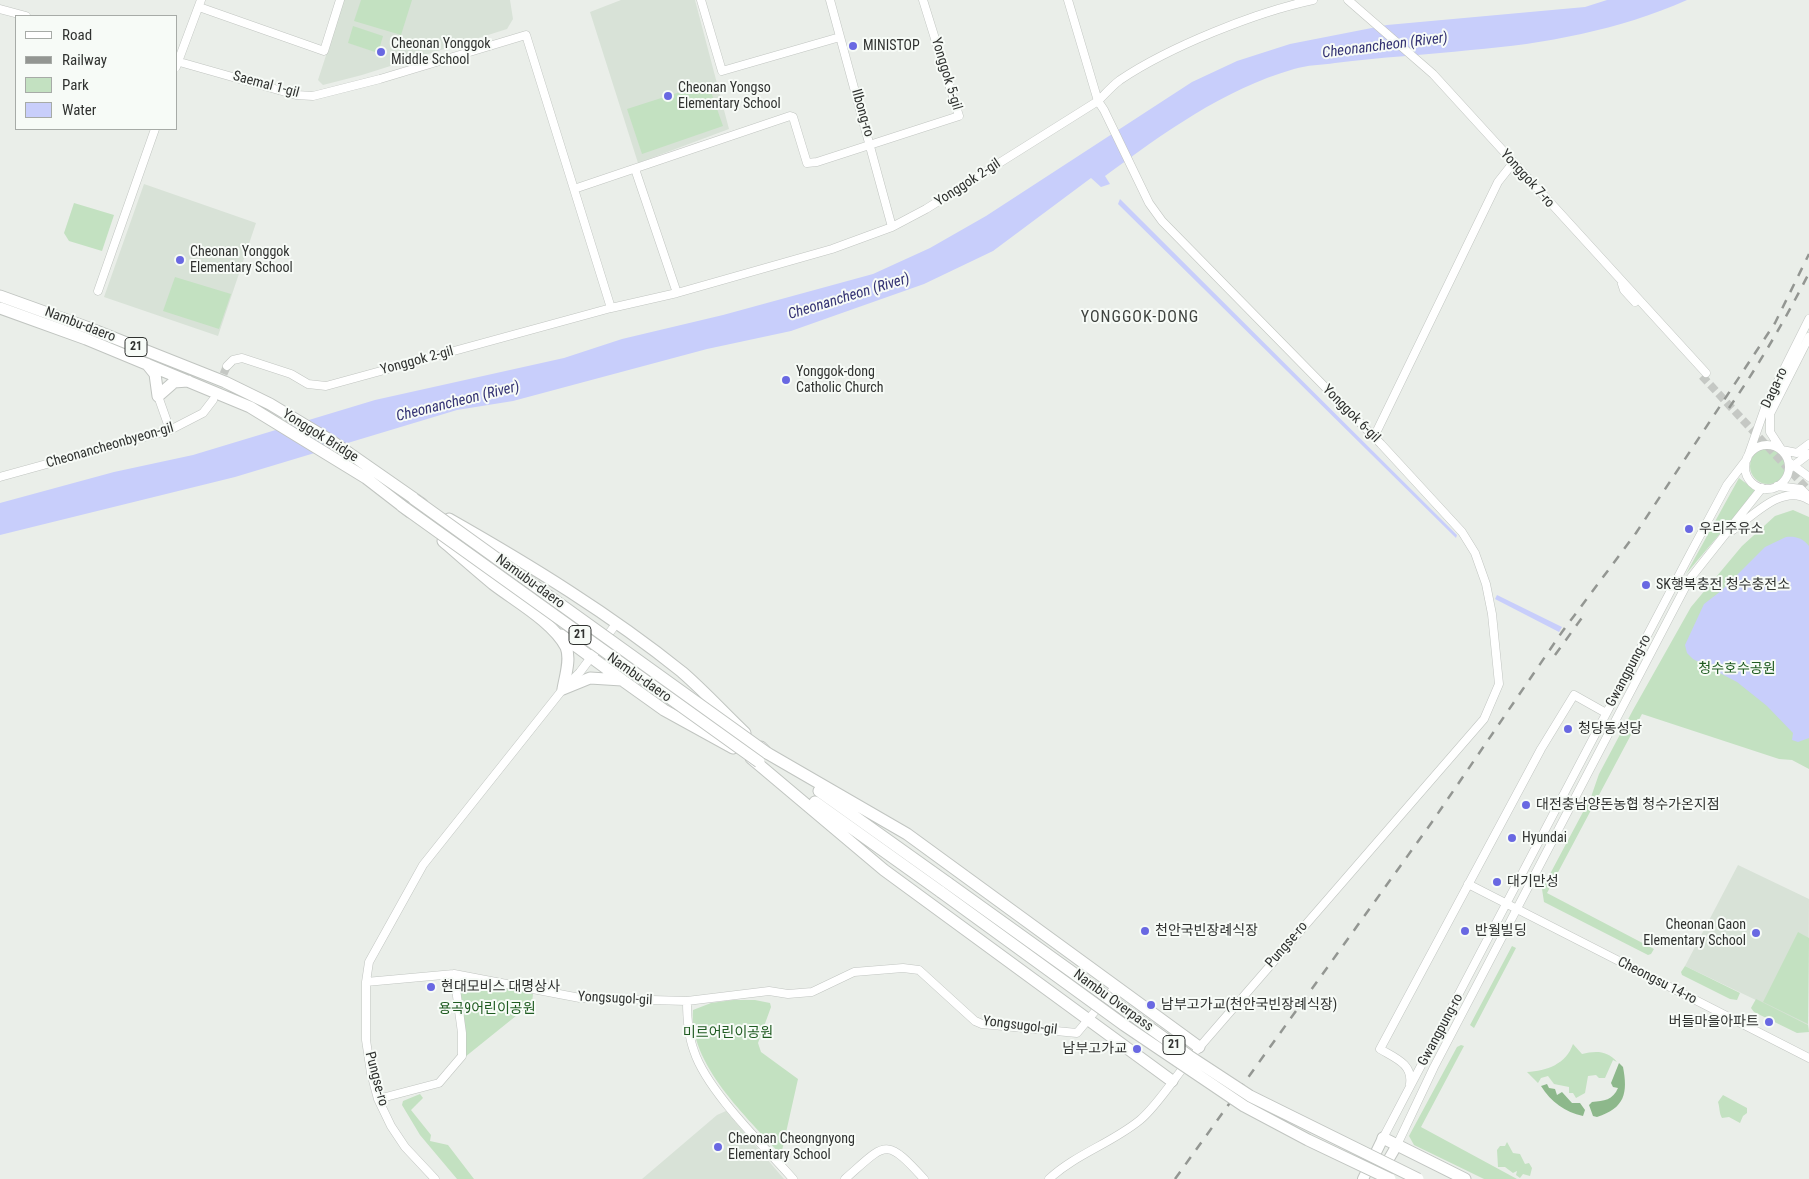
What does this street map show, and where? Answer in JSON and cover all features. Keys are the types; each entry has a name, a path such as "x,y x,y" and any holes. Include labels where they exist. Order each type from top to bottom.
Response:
{"highway":[{"name":"Nambu-daero","path":"0,296 90,328 216,379 270,404"},
{"name":"Nambu-daero","path":"0,308 147,363 250,407"},
{"path":"147,363 155,374 158,396"},
{"path":"158,396 174,382 182,380 196,383"},
{"name":"Yonggok Bridge","path":"270,404 370,468 414,499"},
{"name":"Yonggok Bridge","path":"250,407 340,462"},
{"name":"Nambu-daero","path":"340,462 759,762 944,887"},
{"path":"414,499 528,564 616,624 682,673 767,753 907,834 1199,1047"},
{"name":"Namubu-daero","path":"414,499 767,753"},
{"path":"402,506 492,583 591,658 664,710 759,762 884,870 1172,1081"},
{"path":"541,620 566,647 568,657 563,689"},
{"path":"563,689 590,678 622,680"},
{"name":"21","path":"767,753 944,887"},
{"name":"Nambu Overpass","path":"944,887 1124,1025 1244,1106 1308,1140 1390,1179"},
{"name":"Nambu Overpass","path":"944,887 1188,1056 1250,1096 1418,1179"},
{"path":"1383,1138 1465,1179"}],"main road":[{"name":"Gwangpung-ro","path":"1363,1179 1383,1138"},
{"name":"Gwangpung-ro","path":"1378,1179 1396,1145"}],"street":[{"name":"Saemal 1-gil","path":"178,60 200,3 324,51 340,0"},
{"path":"701,0 720,68 726,71 840,37"},
{"name":"Ilbong-ro","path":"830,0 892,227"},
{"name":"Yonggok 5-gil","path":"870,143 959,116 923,0"},
{"path":"1068,0 1098,101"},
{"name":"Yonggok 2-gil","path":"227,366 233,360 242,358 291,374 308,384 326,386 611,308 677,293 832,249 892,227 926,209 1098,101 1119,81 1182,46 1302,1 1313,0"},
{"name":"Yonggok 7-ro","path":"1349,1 1433,74 1622,284 1624,290 1704,374"},
{"path":"0,8 23,15"},
{"name":"Saemal 1-gil","path":"178,63 296,94 313,96 380,79 526,35 574,189"},
{"name":"Yonggok 6-gil","path":"1098,101 1149,203 1162,221 1374,437 1462,532 1475,553 1486,584 1499,684"},
{"path":"611,308 574,189 790,116 793,117 807,162 817,162 870,143"},
{"path":"98,291 155,130"},
{"path":"1374,437 1498,182 1513,163"},
{"path":"635,169 677,293"},
{"name":"Daga-ro","path":"1747,459 1762,416 1809,319"},
{"name":"Daga-ro","path":"1782,450 1770,432 1770,414 1809,337"},
{"path":"158,396 170,430"},
{"name":"Cheonancheonbyeon-gil","path":"0,477 170,430 202,413 212,400"},
{"path":"1728,486 1762,416"},
{"path":"1809,444 1797,453 1769,445 1762,446 1750,453 1747,459 1747,474 1755,485 1762,488 1776,486 1801,489 1809,498"},
{"path":"1782,450 1791,466 1809,477"},
{"path":"1776,486 1787,476 1791,466 1809,454"},
{"name":"Gwangpung-ro","path":"1383,1138 1606,713 1728,486 1747,459"},
{"name":"Gwangpung-ro","path":"1396,1145 1434,1067 1689,580 1728,534 1762,488"},
{"path":"1728,534 1782,496 1796,494 1809,498"},
{"path":"563,689 591,658 616,624"},
{"name":"Pungse-ro","path":"1049,1179 1092,1148 1120,1135 1142,1118 1199,1047 1484,719 1499,684"},
{"name":"Pungse-ro","path":"435,1179 405,1147 391,1126 378,1099 371,1074 366,1040 366,982 369,962 424,865 563,689"},
{"path":"1410,1089 1411,1076 1406,1065 1380,1049 1541,749 1574,695 1606,713"},
{"name":"Cheongsu 14-ro","path":"1468,884 1517,911 1809,1058"},
{"name":"Yongsugol-gil","path":"366,982 454,974 580,998 687,1001 769,991 788,994 812,992 854,972 903,968 919,970 975,1021 982,1024 1077,1033 1116,986"},
{"path":"378,1099 439,1083 462,1056 462,1034 454,974"},
{"path":"687,1001 687,1022 694,1052 706,1078 793,1179"},
{"path":"1406,1065 1426,1058"},
{"path":"845,1179 877,1151 886,1148 902,1154 924,1179"}],"shaded area":[{"name":"Cheonan Yonggok Middle School","path":"344,0 510,0 513,19 507,29 362,75 323,85 318,80"},
{"name":"Cheonan Yongso Elementary School","path":"621,0 695,0 729,129 638,163 590,12"},
{"name":"Cheonan Yonggok Elementary School","path":"144,184 256,223 218,336 104,297"},
{"name":"Cheonan Gaon Elementary School","path":"1738,865 1809,899 1808,1025 1685,966"},
{"name":"Cheonan Cheongnyong Elementary School","path":"726,1111 784,1179 642,1179 717,1115"}],"green space":[{"path":"361,0 412,0 401,35 354,21"},
{"path":"353,26 383,36 378,53 348,43"},
{"path":"708,83 723,126 642,154 627,109"},
{"path":"74,203 114,215 102,251 69,241 64,233"},
{"path":"175,277 231,294 219,329 163,311"},
{"path":"1768,448 1775,449 1781,453 1785,459 1785,473 1781,479 1775,483 1768,484 1761,483 1755,479 1751,473 1750,466 1751,459 1755,453 1761,449"},
{"path":"1739,478 1756,491 1686,574"},
{"name":"청수호수공원","path":"1793,510 1809,517 1809,769 1792,760 1779,759 1642,714 1547,893 1654,949 1648,955 1544,902 1542,889 1591,797 1599,774 1691,607 1742,546 1775,516"},
{"path":"1798,932 1809,938 1808,1024 1763,1002"},
{"path":"1512,946 1516,948 1474,1028 1470,1025"},
{"path":"1685,966 1740,993 1737,1000 1730,999 1682,975 1681,972"},
{"name":"용곡9어린이공원","path":"467,981 533,994 532,1003 465,1057 461,985"},
{"path":"1756,999 1808,1025 1809,1032 1797,1033 1754,1012 1751,1008"},
{"name":"미르어린이공원","path":"755,1000 770,1003 771,1007 758,1043 761,1052 798,1079 781,1155 723,1089 710,1070 700,1050 694,1030 693,1010 711,1003"},
{"path":"1573,1044 1582,1054 1601,1052 1609,1055 1617,1062 1613,1060 1605,1078 1599,1078 1596,1075 1588,1076 1585,1093 1576,1098 1573,1093 1569,1093 1569,1087 1554,1084 1548,1076 1541,1078 1538,1083 1527,1072 1542,1070 1555,1065 1566,1057"},
{"path":"1464,1046 1421,1127 1517,1179 1484,1179 1414,1145 1409,1136 1457,1047"},
{"path":"1619,1063 1623,1067 1625,1085 1622,1098 1614,1109 1597,1117 1593,1116 1589,1105 1592,1102 1611,1097 1618,1088 1613,1087 1611,1083"},
{"path":"1547,1084 1549,1088 1555,1089 1557,1095 1562,1092 1572,1103 1580,1103 1585,1110 1583,1116 1559,1106 1541,1086"},
{"path":"420,1094 423,1098 411,1110 431,1135 430,1141 448,1145 474,1179 457,1179 420,1135 402,1105 403,1101"},
{"path":"1723,1095 1747,1108 1747,1113 1743,1116 1740,1123 1729,1117 1722,1118 1718,1102"},
{"path":"1507,1142 1513,1153 1520,1154 1525,1164 1529,1163 1532,1168 1530,1176 1523,1174 1520,1178 1516,1175 1517,1171 1513,1173 1505,1167 1498,1167 1497,1150 1500,1146 1505,1146"}],"water":[{"name":"Cheonancheon (River)","path":"1607,0 1687,0 1635,20 1581,34 1526,44 1352,61 1294,69 1242,89 1195,114 1105,176 1110,184 1101,187 1091,178 993,251 924,284 791,331 707,349 513,401 457,410 235,477 0,535 0,503 114,472 193,455 375,400 564,358 622,339 723,315 873,274 930,248 986,216 1192,82 1237,61 1290,44 1387,25 1585,7"},
{"path":"1120,199 1457,535 1456,538 1118,204"},
{"path":"1786,537 1799,538 1809,546 1809,738 1798,742 1792,740 1793,733 1767,706 1737,682 1693,659 1687,653 1685,645 1704,604 1721,591 1765,547"},
{"path":"1497,595 1562,627 1559,632 1495,599"}],"tunnel":[{"path":"214,396 227,366"},
{"path":"1702,376 1809,491"}],"railway":[{"path":"1175,1179 1432,822 1562,632 1636,533 1775,323 1809,254"},
{"path":"1729,408 1771,342 1809,273"},
{"path":"1555,655 1584,615"}],"place":[{"name":"MINISTOP","path":"853,46"},
{"name":"Cheonan Yonggok Middle School","path":"381,52"},
{"name":"Cheonan Yongso Elementary School","path":"668,96"},
{"name":"Cheonan Yonggok Elementary School","path":"180,260"},
{"name":"Yonggok-dong Catholic Church","path":"786,380"},
{"name":"우리주유소","path":"1689,529"},
{"name":"SK행복충전 청수충전소","path":"1646,585"},
{"name":"청당동성당","path":"1568,729"},
{"name":"대전충남양돈농협 청수가온지점","path":"1526,805"},
{"name":"Hyundai","path":"1512,838"},
{"name":"대기만성","path":"1497,882"},
{"name":"천안국빈장례식장","path":"1145,931"},
{"name":"반월빌딩","path":"1465,931"},
{"name":"Cheonan Gaon Elementary School","path":"1756,933"},
{"name":"현대모비스 대명상사","path":"431,987"},
{"name":"남부고가교(천안국빈장례식장)","path":"1151,1005"},
{"name":"버들마을아파트","path":"1769,1022"},
{"name":"남부고가교","path":"1137,1049"},
{"name":"Cheonan Cheongnyong Elementary School","path":"718,1147"}],"district":[{"name":"YONGGOK-DONG","path":"1140,318"}]}
